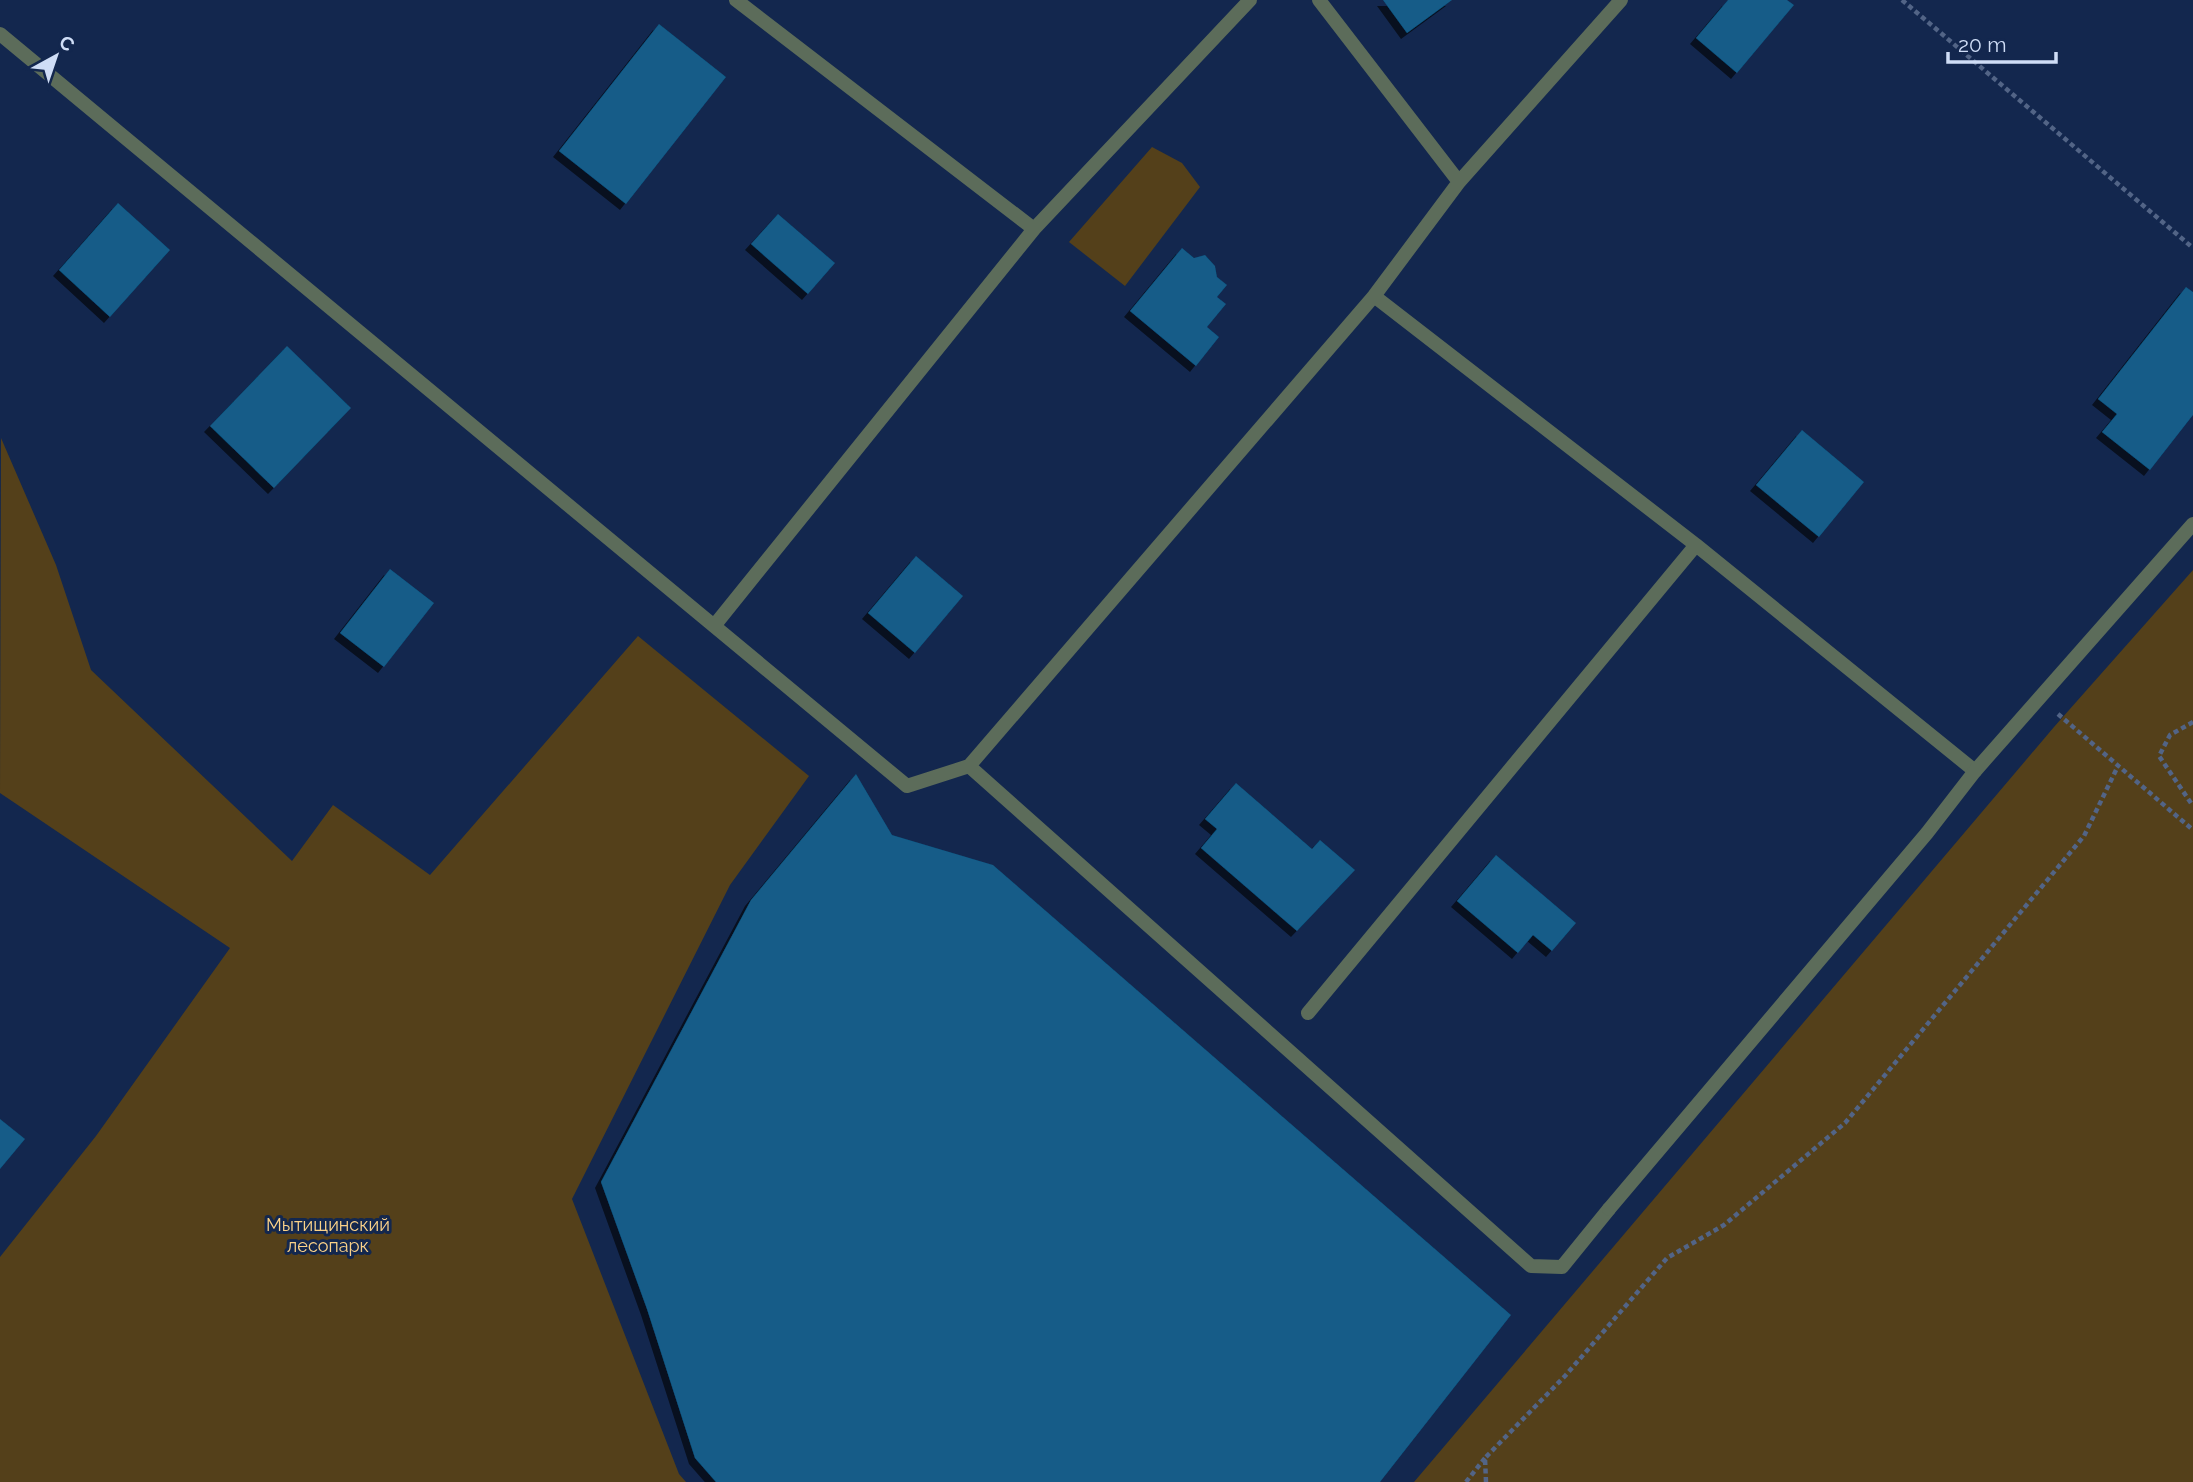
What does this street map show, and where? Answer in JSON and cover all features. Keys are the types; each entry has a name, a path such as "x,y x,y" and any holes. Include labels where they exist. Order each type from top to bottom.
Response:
{"street":[{"path":"736,0 1034,229"},
{"path":"714,626 1034,229 1250,0"},
{"path":"1319,0 1459,182"},
{"path":"0,34 907,786 969,766 1374,296 1459,182 1621,0"},
{"path":"1374,296 1696,545 1975,771"},
{"path":"969,766 1531,1266 1562,1268 1927,833 1975,771 2193,524"},
{"path":"1308,1013 1696,545"}],"path":[{"path":"1902,0 2193,248"},
{"path":"2039,698 2193,830"},
{"path":"2193,722 2170,736 2159,756 2193,806"},
{"path":"1466,1482 1485,1458 1565,1376 1667,1258 1724,1225 1845,1123 2084,836 2118,766"},
{"path":"1485,1458 1486,1482"}],"green space":[{"path":"1152,147 1182,163 1200,187 1125,286 1069,242"},
{"name":"Мытищинский лесопарк","path":"1,438 56,565 91,670 292,861 333,805 430,875 638,636 809,776 730,885 572,1199 679,1474 686,1482 0,1482 0,1257 96,1136 230,948 0,793"},
{"path":"2193,570 2193,1482 1414,1482 2054,727"}],"building":[{"path":"1383,0 1452,0 1407,33"},
{"path":"1728,0 1787,0 1794,5 1737,73 1696,38"},
{"path":"659,24 726,77 626,204 559,151"},
{"path":"118,203 170,250 110,317 59,270"},
{"path":"778,214 835,263 808,294 751,244"},
{"path":"1182,248 1194,258 1205,255 1215,266 1217,277 1227,285 1217,297 1226,304 1207,327 1219,337 1196,366 1130,311"},
{"path":"2186,287 2193,292 2193,415 2150,470 2102,432 2117,414 2098,399"},
{"path":"287,346 351,408 274,488 210,426"},
{"path":"1802,430 1864,482 1819,537 1756,485"},
{"path":"916,556 963,596 915,653 868,613"},
{"path":"390,569 434,603 384,667 340,633"},
{"path":"856,774 892,835 993,865 1511,1315 1380,1482 716,1482 695,1458 647,1309 601,1182 751,900"},
{"path":"1236,783 1312,849 1320,840 1355,870 1297,931 1201,848 1217,829 1205,819"},
{"path":"1496,855 1576,923 1552,951 1533,935 1518,953 1457,901"},
{"path":"0,1119 25,1139 0,1169"}]}
